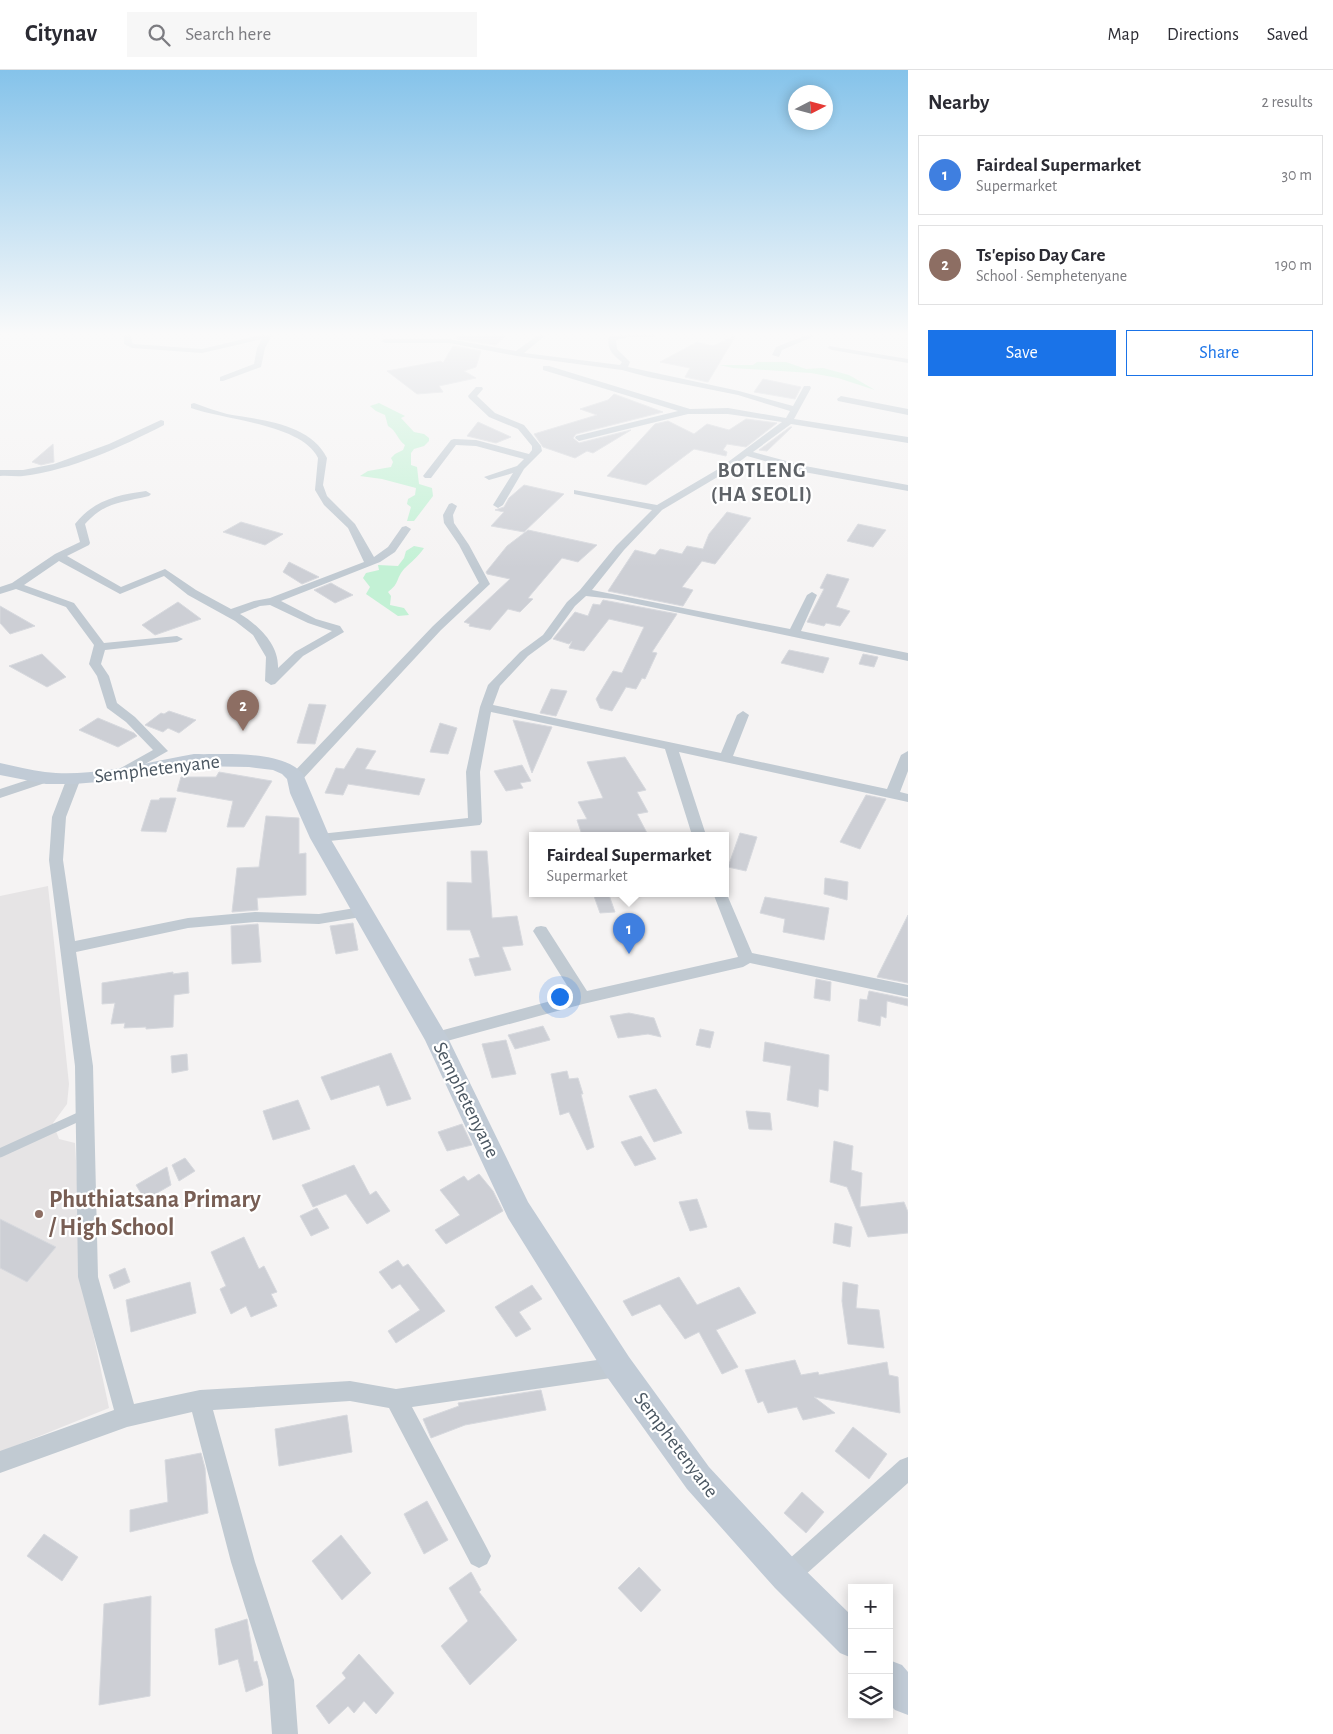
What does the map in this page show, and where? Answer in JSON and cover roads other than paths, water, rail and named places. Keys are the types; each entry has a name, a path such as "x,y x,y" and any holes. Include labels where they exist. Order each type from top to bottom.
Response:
{"main road":[{"name":"Semphetenyane","path":"0,769 46,778 74,778 194,760 234,760 277,765 289,770 296,778 300,793 320,838 361,912 436,1038 518,1210 618,1367 698,1478 787,1576 848,1637"},
{"path":"893,1682 908,1697"}],"street":[{"path":"208,413 287,430 302,436 321,454 323,463 317,483 322,496 351,525 369,556 370,563"},
{"path":"490,413 521,427 537,446 537,451 520,468 498,504"},
{"path":"579,438 686,413"},
{"path":"738,413 908,440"},
{"path":"320,838 475,822 473,772 486,707 494,685 524,654 547,637 571,604 584,592 620,548 659,508 698,486 746,453 789,421 794,413"},
{"path":"0,473 22,473 71,460 139,434 161,423"},
{"path":"428,476 454,442 476,443 529,457"},
{"path":"746,453 804,469 908,488"},
{"path":"489,477 520,468"},
{"path":"577,492 659,508"},
{"path":"0,591 16,585 59,556 85,543 80,524 87,515 105,501 146,494"},
{"path":"296,778 437,628 485,584 464,545 449,523 448,515 452,506"},
{"path":"232,613 258,603 272,601 383,558 399,542 406,529"},
{"path":"59,556 120,591 165,572 196,595 232,613 251,627 264,642 272,656 271,681 299,654 338,632 336,628 312,621 272,601"},
{"path":"16,585 30,592 70,605 100,645 95,664 103,676 111,705 123,711 142,733 162,751 124,772"},
{"path":"584,592 614,596 794,632 908,657"},
{"path":"794,632 812,595"},
{"path":"99,647 177,639"},
{"path":"486,707 908,798"},
{"path":"726,758 743,715"},
{"path":"672,747 698,832"},
{"path":"892,794 908,755"},
{"path":"0,794 46,778"},
{"path":"74,778 58,817 56,860 84,1066 88,1277 127,1416"},
{"path":"722,897 746,957"},
{"path":"67,948 188,923 255,917 319,919 361,912"},
{"path":"542,931 583,998"},
{"path":"746,957 908,991"},
{"path":"436,1038 583,998 743,961 746,957"},
{"path":"0,1462 127,1416 200,1400 350,1391 396,1399 618,1367"},
{"path":"396,1399 479,1556"},
{"path":"200,1400 243,1562 282,1680 285,1734"},
{"path":"787,1576 908,1468"}],"lane":[{"path":"0,1153 85,1114"}],"place":[{"name":"Ts'episo Day Care","path":"243,731"},
{"name":"Fairdeal Supermarket","path":"629,954"},
{"name":"Phuthiatsana Primary / High School","path":"39,1214"}],"district":[{"name":"BOTLENG (HA SEOLI)","path":"762,482"}]}
